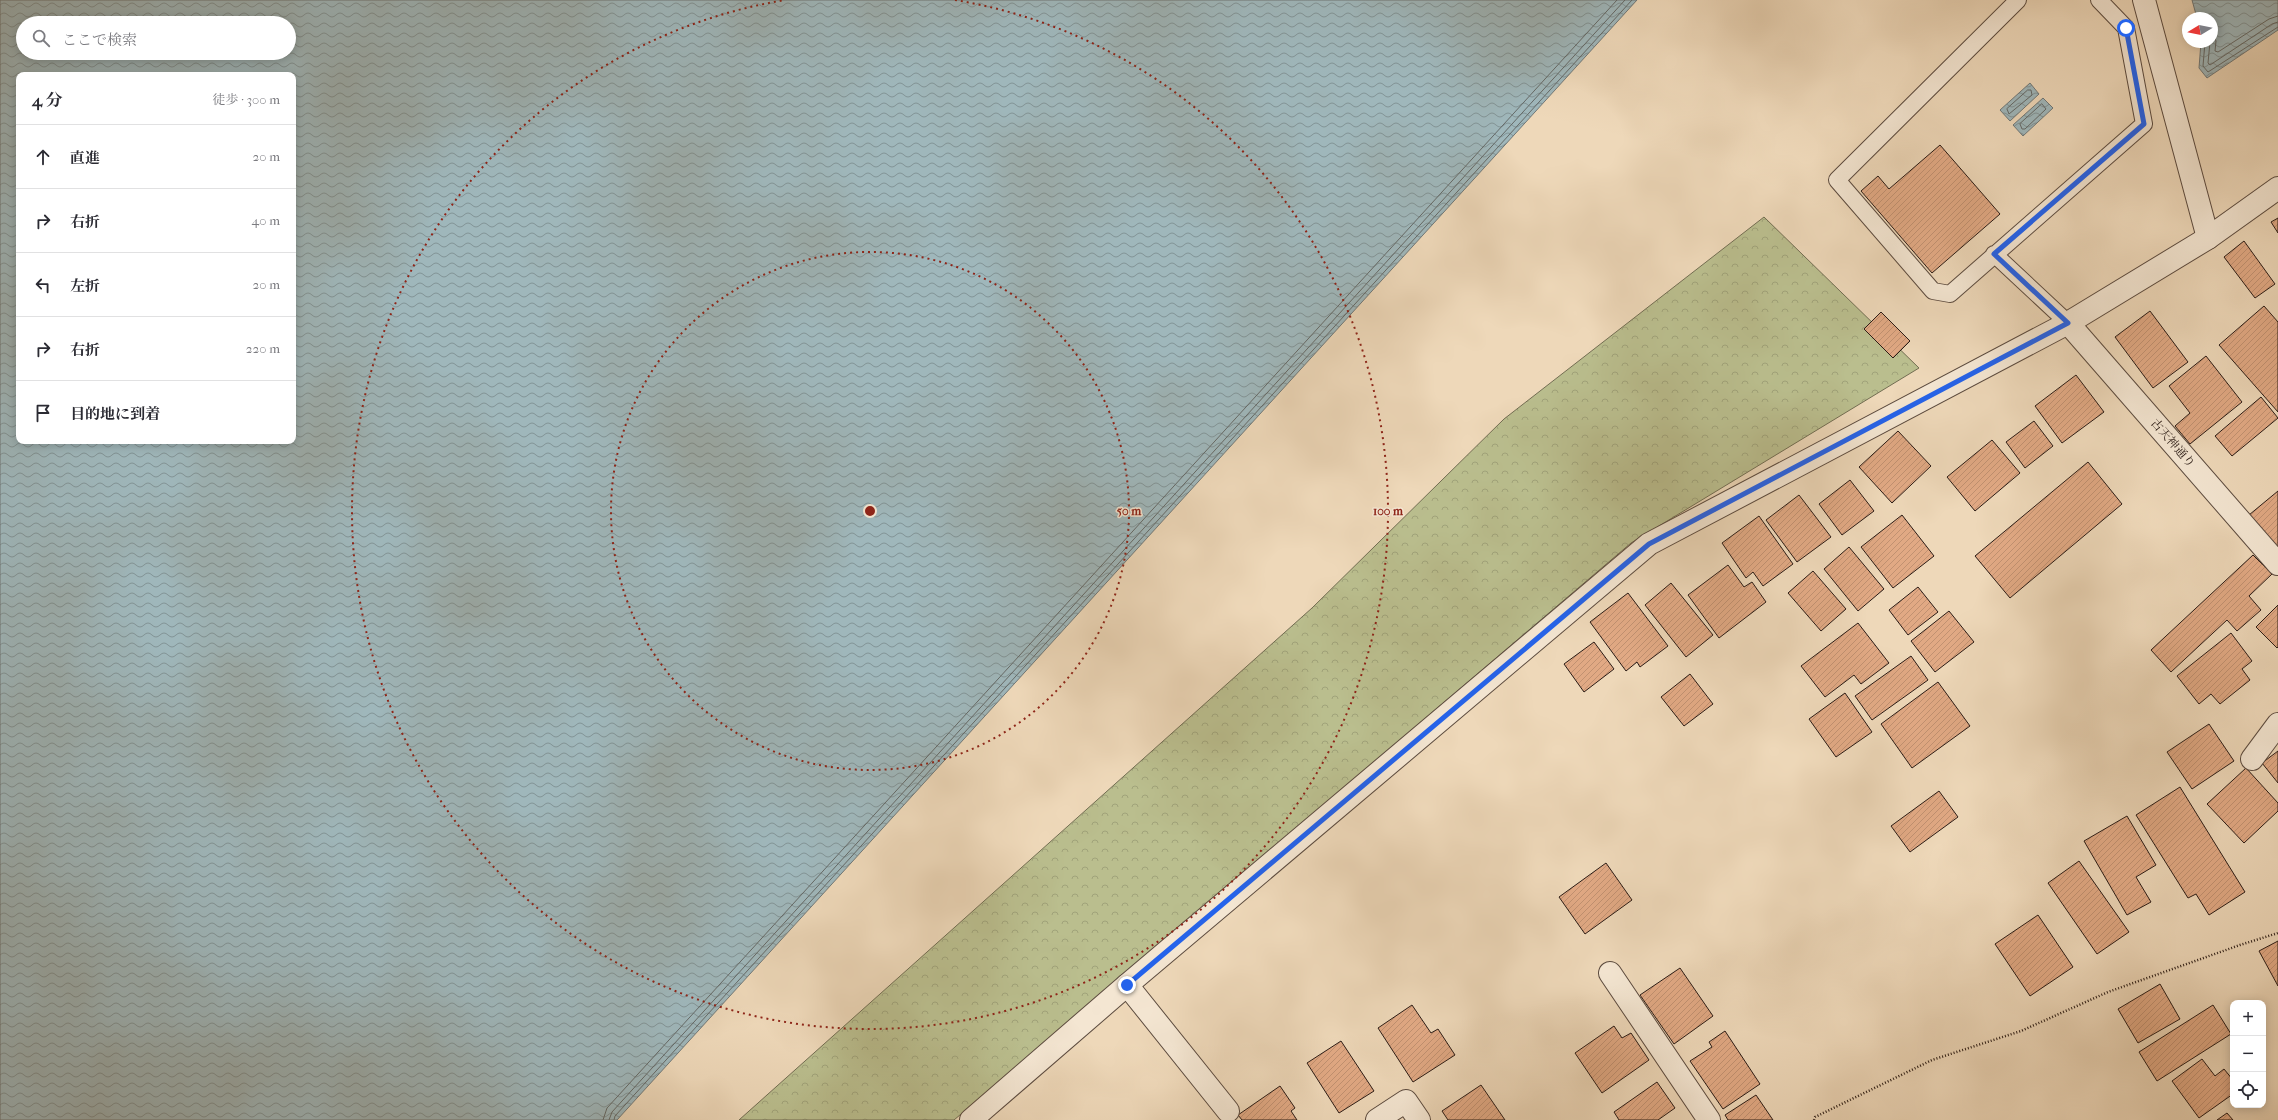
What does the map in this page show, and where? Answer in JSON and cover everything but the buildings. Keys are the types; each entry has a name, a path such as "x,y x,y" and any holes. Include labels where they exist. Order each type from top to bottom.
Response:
{"street":[{"path":"2144,0 2208,238"},
{"path":"972,1120 1127,985 1649,544 2068,323 2208,238 2278,188"},
{"name":"古天神通り","path":"2068,323 2278,564"},
{"path":"2252,759 2278,724"},
{"path":"1610,973 1709,1120"},
{"path":"1127,985 1228,1111"},
{"path":"1377,1120 1406,1101 1419,1120"}],"lane":[{"path":"2018,0 1837,180 1933,290 1950,294 2144,124 2126,28 2099,0"},
{"path":"1994,254 2068,323"}],"path":[{"path":"1814,1120 1815,1117 1932,1060 2021,1031 2108,992 2278,933"}],"green space":[{"path":"1764,217 1919,368 1631,543 954,1120 739,1120 1312,608 1504,419"}],"water":[{"path":"0,0 1637,0 617,1120 0,1120"},
{"path":"2192,0 2278,0 2278,30 2207,78 2199,68 2201,48 2218,48 2218,12 2195,12"},
{"path":"2030,83 2039,94 2010,121 2000,110"},
{"path":"2043,98 2053,108 2023,136 2013,125"}],"route":[{"path":"1127,985 1649,544 2068,323 1994,254 2144,124 2126,28"}]}
